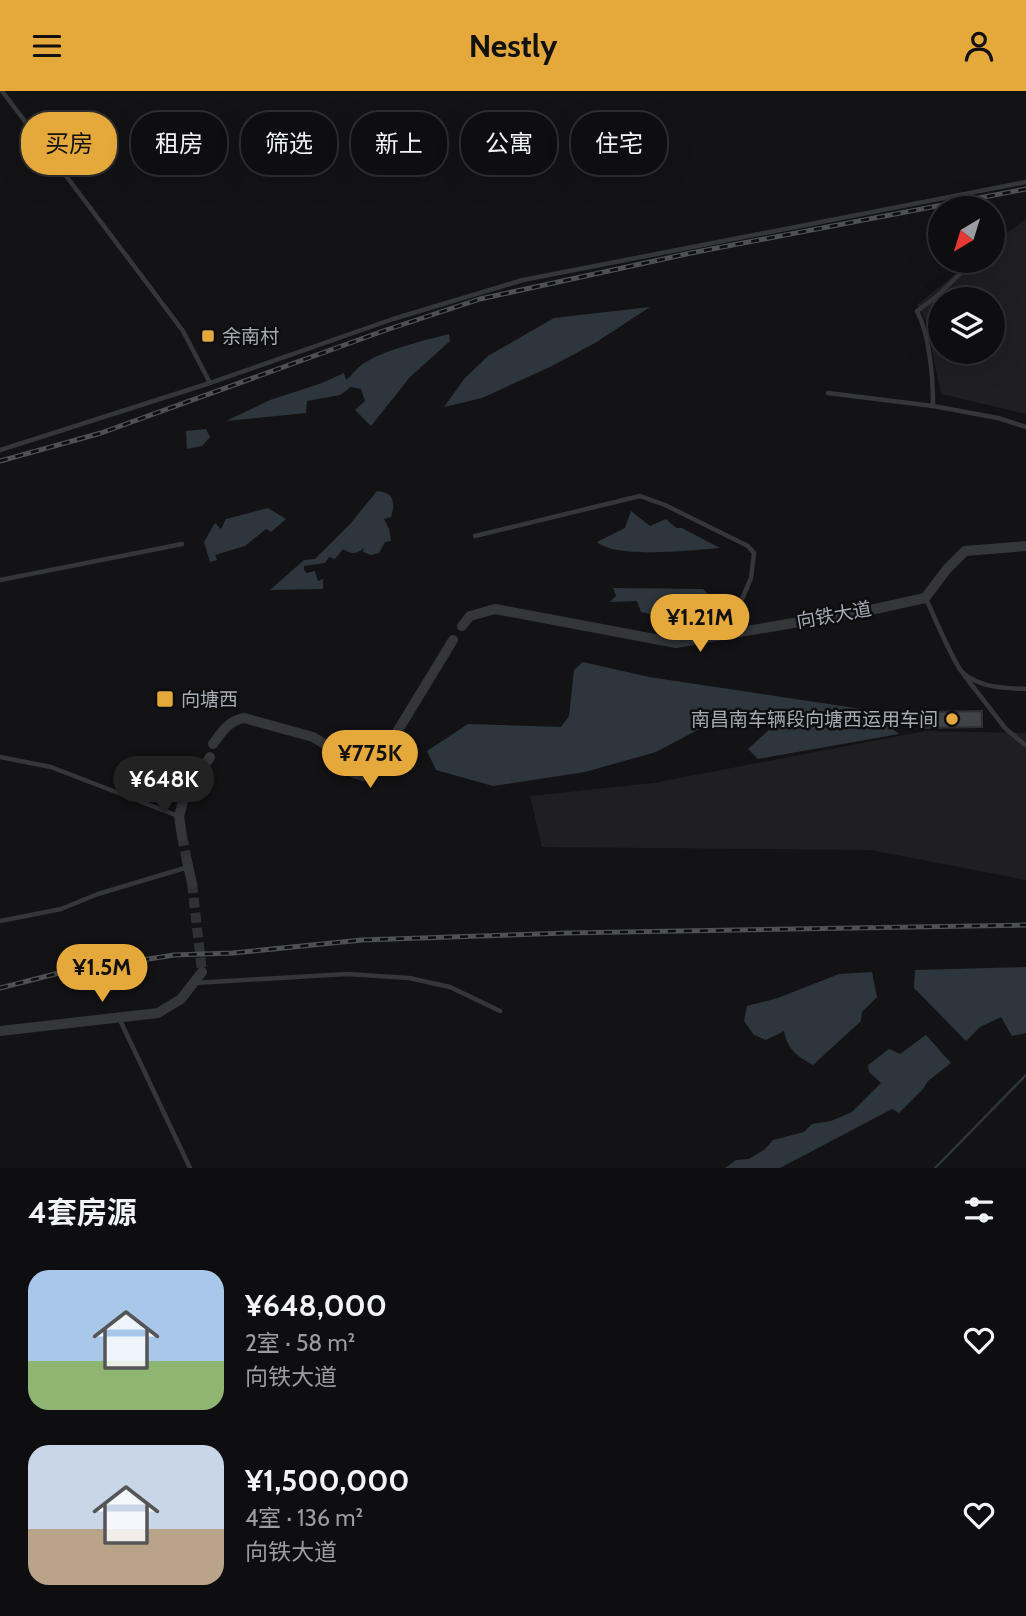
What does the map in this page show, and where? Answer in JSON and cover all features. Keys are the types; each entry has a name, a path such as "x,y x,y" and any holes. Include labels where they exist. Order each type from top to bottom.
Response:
{"street":[{"path":"925,598 965,551 1026,546"},
{"name":"向铁大道","path":"462,627 470,616 495,609 676,643 876,609 925,598"},
{"path":"213,744 225,727 244,718 313,737 333,749 344,769 363,776 375,768 453,640"},
{"path":"190,786 196,771 205,765 210,757"},
{"path":"182,836 179,816 184,798"},
{"path":"188,864 192,883"},
{"path":"0,1031 159,1013 181,999 202,972"}],"lane":[{"path":"2,91 183,331 210,383"},
{"path":"0,450 210,383 393,319 523,279 1026,182"},
{"path":"933,406 933,386 924,329 917,311 961,273"},
{"path":"828,393 933,406 998,418 1026,427"},
{"path":"475,536 640,496 665,505 748,546 754,553 751,577 728,633"},
{"path":"0,580 182,544"},
{"path":"925,598 961,671 1005,728 1025,745"},
{"path":"961,671 978,682 998,688 1026,689"},
{"path":"0,757 51,767 179,816"},
{"path":"0,921 61,909 188,864"},
{"path":"193,983 347,974 409,978 450,986 500,1011"},
{"path":"118,1017 190,1168"}],"shaded area":[{"path":"1026,219 1026,414 941,394 935,364 1005,364 1005,287 939,287 956,273 1005,273 1005,234"},
{"path":"928,296 928,333 925,319 917,305"},
{"path":"650,307 595,343 552,366 482,398 444,407 465,378 488,356 554,318"},
{"path":"449,334 450,341 410,377 371,426 355,410 365,401 361,389 351,387 340,395 307,401 306,413 226,421 270,400 344,373 346,380 358,368 376,357"},
{"path":"206,429 210,437 202,446 187,449 186,431"},
{"path":"377,491 390,496 393,507 391,517 384,519 391,541 385,542 379,553 371,555 363,552 364,548 354,553 343,549 335,559 329,557 325,563 304,566 307,573 315,571 318,581 323,579 323,589 270,590 304,560 315,559 351,523"},
{"path":"268,508 286,519 271,532 266,529 245,546 215,555 217,560 210,562 204,542 215,523 221,529 226,519"},
{"path":"631,511 650,526 666,519 676,528 682,528 720,548 637,552 607,547 597,542 625,528"},
{"path":"613,588 703,589 716,602 708,623 691,624 680,617 641,612 637,601 610,602 616,596"},
{"path":"583,662 649,677 868,710 899,734 758,759 748,749 783,717 735,710 656,752 585,772 493,786 436,770 427,751 468,724 561,727 569,716 574,670"},
{"path":"925,731 1026,733 1026,880 871,850 542,847 530,796 653,783"},
{"path":"1026,967 1026,1033 1012,1036 1001,1017 980,1027 966,1041 914,988 915,970"},
{"path":"872,972 877,997 862,1012 861,1021 813,1065 794,1052 784,1031 766,1040 754,1035 744,1021 747,1006 778,998 839,974"},
{"path":"926,1035 951,1063 928,1081 899,1113 892,1109 780,1168 725,1168 736,1160 749,1159 773,1140 804,1132 812,1124 831,1121 852,1112 881,1083 869,1072 868,1065 889,1049 900,1054"}],"building":[{"name":"南昌南车辆段向塘西运用车间","path":"982,711 982,727 922,728 922,712"}],"waterway":[{"path":"935,1168 1026,1075"}],"tunnel":[{"path":"182,836 187,861"},
{"path":"192,883 202,972"}],"railway":[{"path":"0,461 101,433 386,330 480,299 691,253 1026,189"},
{"path":"0,988 59,973 174,955 233,953 362,940 567,933 1026,925"}],"place":[{"name":"余南村","path":"208,336"},
{"name":"向塘西","path":"165,699"},
{"name":"南昌南车辆段向塘西运用车间","path":"952,719"}]}
